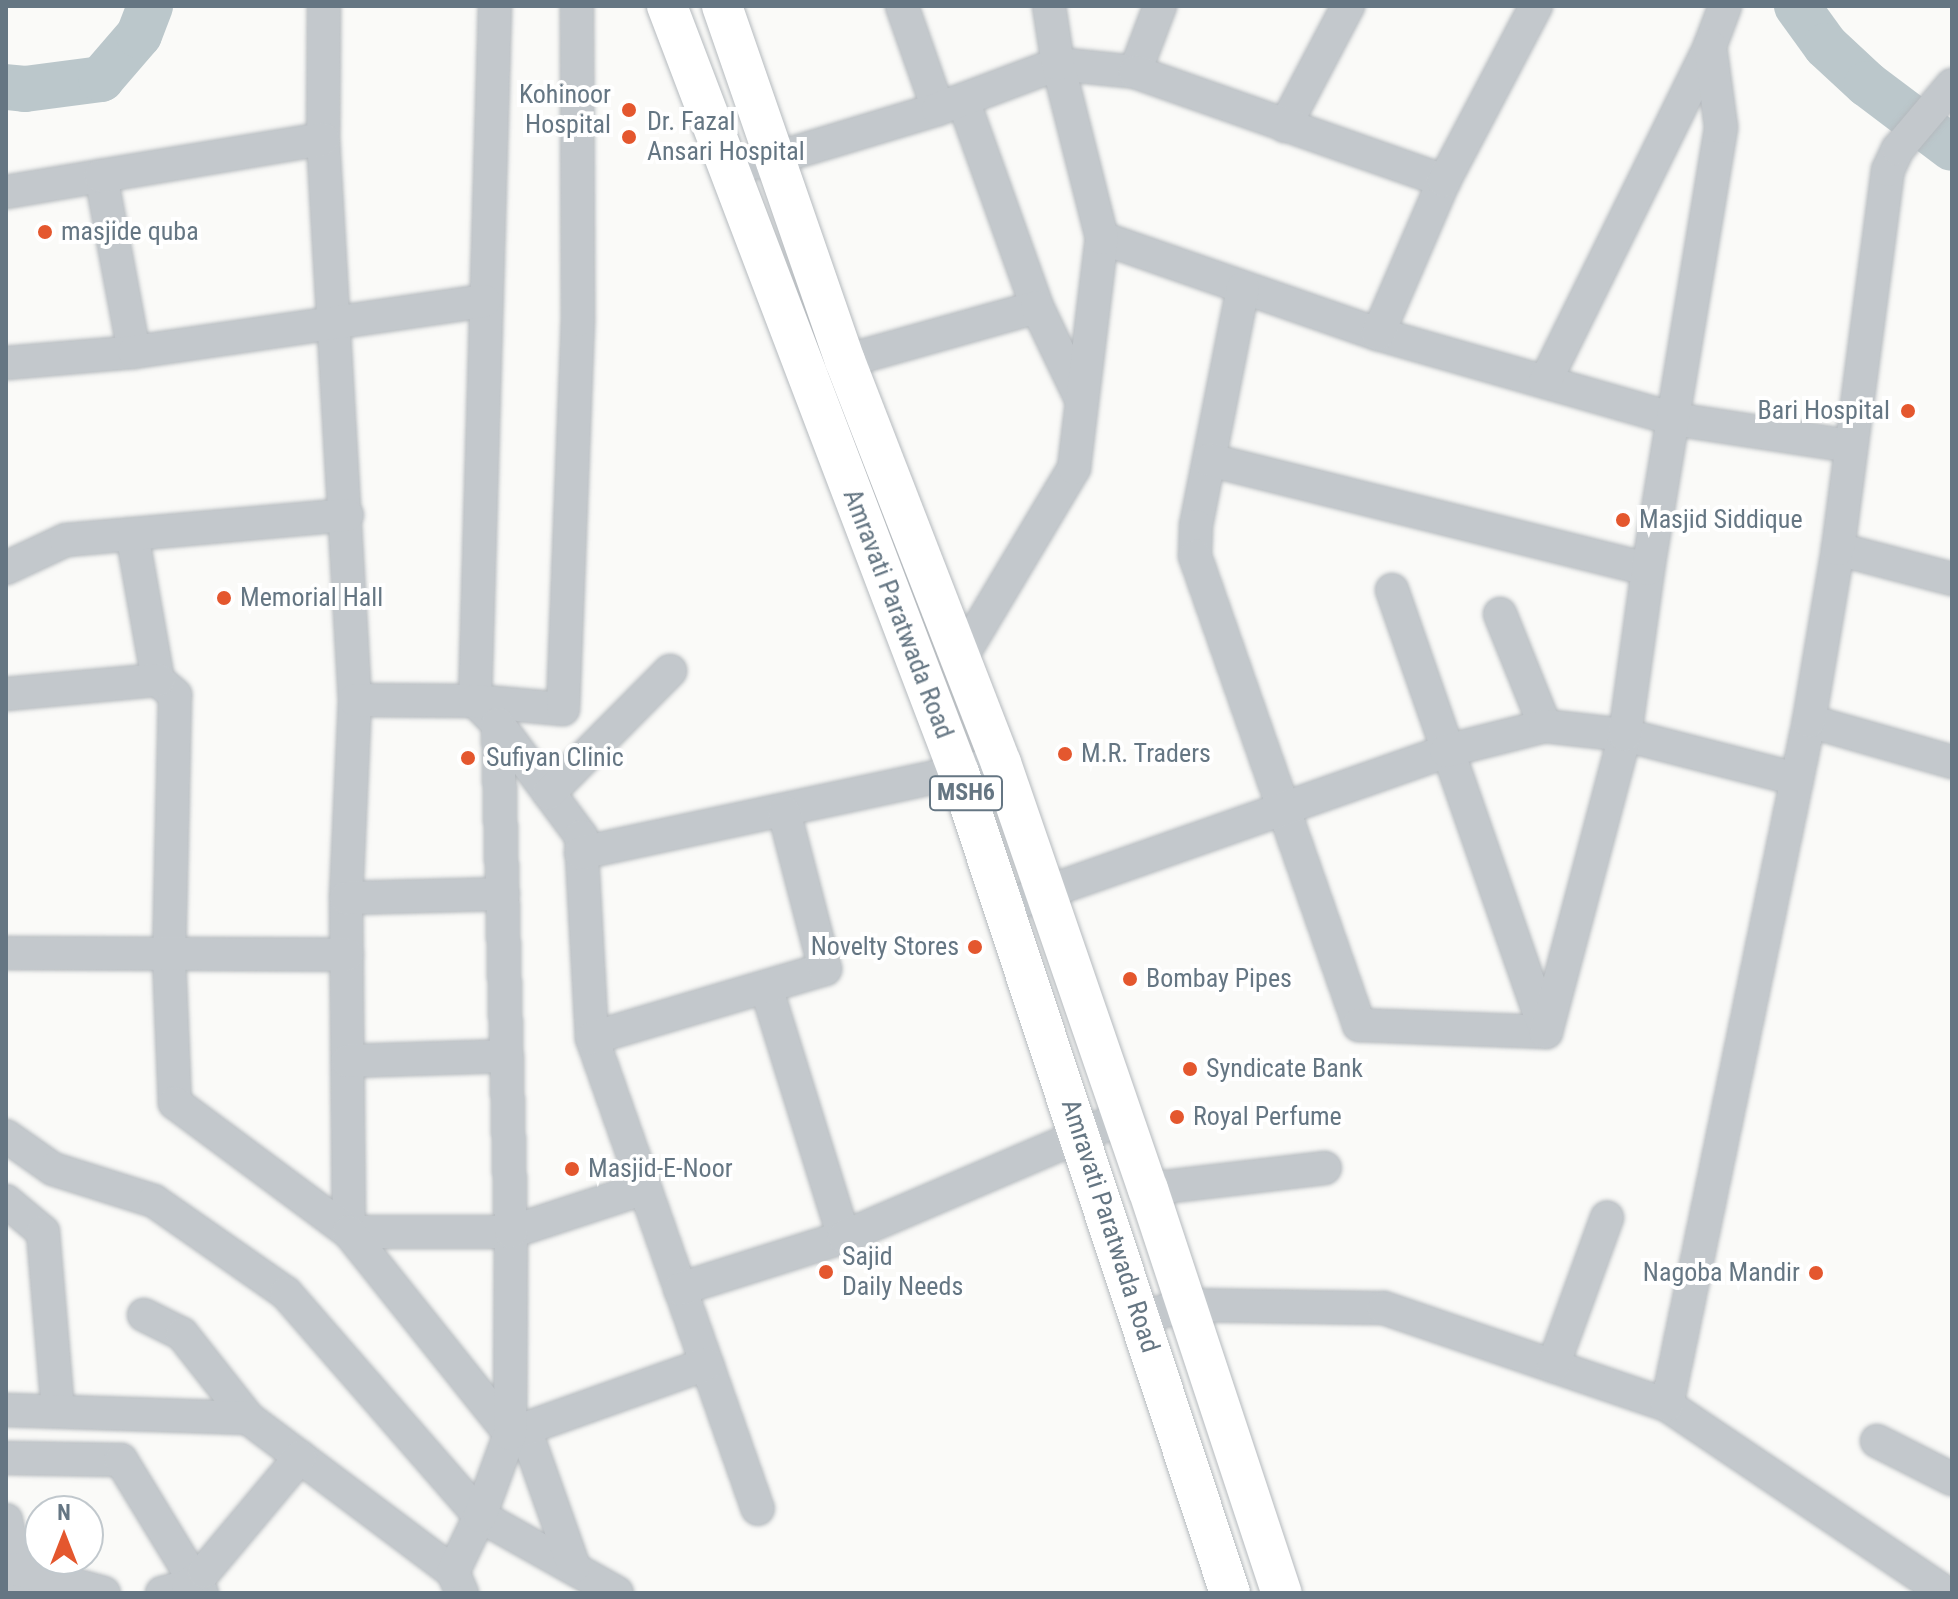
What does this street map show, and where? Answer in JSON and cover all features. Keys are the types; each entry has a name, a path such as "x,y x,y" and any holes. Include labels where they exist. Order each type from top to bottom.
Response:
{"main road":[{"name":"Amravati Paratwada Road","path":"667,6 959,773 1230,1593"},
{"name":"Amravati Paratwada Road","path":"722,6 888,478 962,656 1001,763 1044,895 1124,1117 1282,1593"}],"street":[{"path":"324,6 323,139 347,515 355,700 346,898 349,1232"},
{"path":"495,6 484,301 475,701 498,724 581,836 592,1038 758,1509"},
{"path":"355,700 475,701 563,709 578,320 577,6"},
{"path":"902,6 950,105 1037,307 1082,401"},
{"path":"962,656 1074,468 1102,238 1058,64 1049,6"},
{"path":"1135,72 1160,6"},
{"path":"1285,126 1348,6"},
{"path":"1378,334 1444,181 1536,6"},
{"path":"1545,382 1710,46 1725,6"},
{"path":"1546,1032 1625,735 1648,569 1721,127 1710,46"},
{"path":"728,168 776,158 950,105 1058,64 1135,72 1444,181"},
{"path":"1667,1405 1809,721 1838,549 1888,170 1898,149 1952,85"},
{"path":"6,192 323,139"},
{"path":"101,176 134,352"},
{"path":"1102,238 1378,334 1674,419 1851,446"},
{"path":"1243,288 1194,537 1195,556 1359,1025 1546,1032"},
{"path":"6,363 134,352 484,301"},
{"path":"845,361 1037,307"},
{"path":"1210,460 1648,569"},
{"path":"6,568 66,540 347,515"},
{"path":"132,534 158,680 175,695 169,956 175,1103 349,1232 518,1432 574,1567"},
{"path":"1838,549 1952,579"},
{"path":"1392,590 1546,1032"},
{"path":"1500,614 1545,726"},
{"path":"549,793 670,671"},
{"path":"6,694 158,680"},
{"path":"1809,721 1952,762"},
{"path":"144,1315 182,1334 248,1418 458,1582 480,1516 518,1432 498,724"},
{"path":"1004,907 1446,751 1545,726 1625,735 1796,779"},
{"path":"581,853 784,812 1001,763"},
{"path":"592,1038 825,969 784,812"},
{"path":"346,898 503,894"},
{"path":"6,953 347,955"},
{"path":"766,987 844,1237"},
{"path":"348,1061 507,1056"},
{"path":"680,1289 844,1237 1124,1117"},
{"path":"6,1136 53,1169 154,1201 286,1293 480,1516 617,1593"},
{"path":"1148,1189 1325,1168"},
{"path":"349,1232 511,1232 645,1188"},
{"path":"6,1201 43,1232 58,1410"},
{"path":"1553,1366 1607,1218"},
{"path":"1141,1318 1185,1305 1384,1308 1667,1405 1946,1593"},
{"path":"518,1432 707,1364"},
{"path":"6,1410 248,1418"},
{"path":"1877,1441 1952,1479"},
{"path":"162,1593 198,1587 300,1457"},
{"path":"6,1458 121,1460 198,1587"},
{"path":"6,1520 19,1581 104,1593"}],"waterway":[{"path":"6,87 25,89 101,79 139,35 150,6"},
{"path":"1797,6 1826,46 1867,84 1952,148"}],"place":[{"name":"Kohinoor Hospital","path":"629,110"},
{"name":"Dr. Fazal Ansari Hospital","path":"629,137"},
{"name":"masjide quba","path":"45,232"},
{"name":"Bari Hospital","path":"1908,411"},
{"name":"Masjid Siddique","path":"1623,520"},
{"name":"Memorial Hall","path":"224,598"},
{"name":"M.R. Traders","path":"1065,754"},
{"name":"Sufiyan Clinic","path":"468,758"},
{"name":"Novelty Stores","path":"975,947"},
{"name":"Bombay Pipes","path":"1130,979"},
{"name":"Syndicate Bank","path":"1190,1069"},
{"name":"Royal Perfume","path":"1177,1117"},
{"name":"Masjid-E-Noor","path":"572,1169"},
{"name":"Sajid Daily Needs","path":"826,1272"},
{"name":"Nagoba Mandir","path":"1816,1273"}]}
